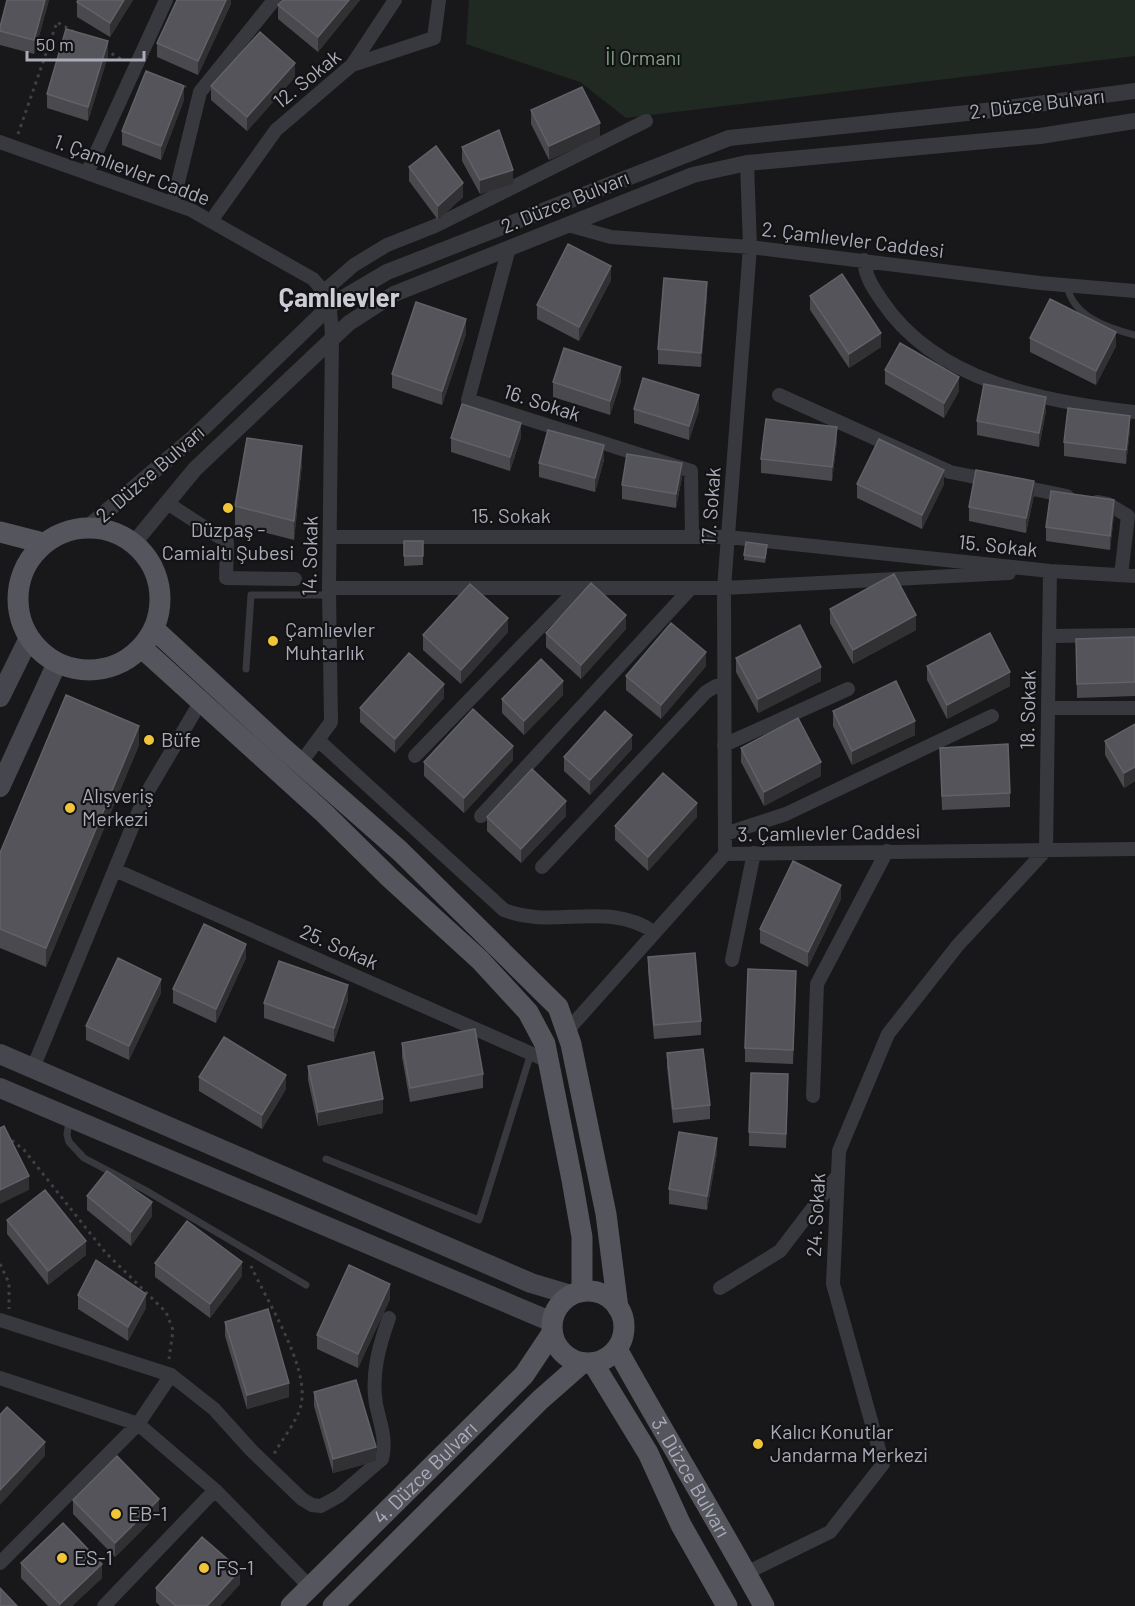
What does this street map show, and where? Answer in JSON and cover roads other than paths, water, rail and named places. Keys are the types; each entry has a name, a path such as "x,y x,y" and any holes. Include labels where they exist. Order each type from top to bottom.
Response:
{"main road":[{"path":"88,527 112,531 134,543 150,560 159,582 161,606 154,629 142,648 124,662 102,670 79,670 57,663 38,650 30,638 18,609 21,577 27,562 43,543 64,531 88,527"},
{"path":"0,532 43,543"},
{"path":"0,596 18,609"},
{"path":"154,629 300,764 400,851 558,1007 566,1032 606,1214 618,1308 624,1328 617,1349 603,1361 588,1364 562,1353 552,1328 562,1301 576,1293"},
{"path":"0,698 30,638"},
{"path":"142,648 480,960 528,1012 545,1044 540,1057 582,1237 576,1293"},
{"path":"0,787 57,663"},
{"path":"0,1054 531,1283 576,1293 602,1294 618,1308"},
{"path":"0,1088 552,1328"},
{"name":"4. Düzce Bulvarı","path":"291,1606 524,1375 552,1328"},
{"name":"3. Düzce Bulvarı","path":"617,1349 674,1453 764,1606"},
{"name":"4. Düzce Bulvarı","path":"333,1606 540,1400 588,1364"},
{"name":"3. Düzce Bulvarı","path":"588,1364 648,1453 681,1525 727,1606"}],"street":[{"path":"87,173 166,0"},
{"path":"173,203 200,92 274,0"},
{"path":"352,65 395,0"},
{"name":"12. Sokak","path":"211,221 276,130 352,65 434,38 439,0"},
{"name":"2. Düzce Bulvarı","path":"88,527 194,437 327,298 387,272 729,138 966,114 1135,91"},
{"path":"327,298 354,265 387,245 435,225 646,121"},
{"name":"2. Düzce Bulvarı","path":"134,543 195,469 349,323 394,294 693,176 747,163 1040,136 1135,121"},
{"name":"1. Çamlıevler Cadde","path":"0,142 173,203 211,221 314,279 327,298"},
{"name":"17. Sokak","path":"725,854 724,588 750,247 747,163"},
{"name":"2. Çamlıevler Caddesi","path":"568,225 611,237 750,247 1135,291"},
{"name":"16. Sokak","path":"509,248 468,400 691,471 692,537"},
{"path":"864,260 865,273 888,309 903,327 921,344 969,371 1022,393 1135,412"},
{"name":"14. Sokak","path":"300,764 331,722 329,591 332,338 327,298"},
{"path":"779,395 950,472 1108,504 1128,516 1128,575 1050,571"},
{"path":"167,503 228,542 226,578 295,579"},
{"name":"15. Sokak","path":"330,537 728,537 1050,571"},
{"name":"15. Sokak","path":"329,591 724,588 1050,571"},
{"name":"18. Sokak","path":"1046,850 1050,571"},
{"path":"414,756 578,588"},
{"path":"481,816 691,588"},
{"path":"1049,636 1135,635"},
{"path":"542,867 706,692 716,686 724,686"},
{"path":"724,745 848,689"},
{"path":"33,1068 145,796 201,701"},
{"path":"1048,708 1135,708"},
{"path":"725,834 786,814 992,716"},
{"path":"318,740 504,910 534,917 618,916 633,919 654,932"},
{"name":"3. Çamlıevler Caddesi","path":"566,1032 725,854 1135,849"},
{"name":"24. Sokak","path":"746,1573 830,1532 883,1464 833,1284 839,1151 888,1034 958,945 1046,850"},
{"path":"813,1096 817,984 888,851"},
{"path":"732,960 754,853"},
{"name":"25. Sokak","path":"115,870 540,1057"},
{"path":"720,1288 780,1251 838,1174"},
{"path":"4,1321 168,1374 214,1409 267,1466 302,1499 312,1505 321,1506 339,1496 382,1459 384,1430 376,1403 374,1377 380,1342 389,1318"},
{"path":"0,1563 138,1424 168,1374"},
{"path":"0,1378 138,1424 215,1490 310,1587"},
{"path":"104,1606 215,1490"}],"lane":[{"path":"1067,285 1069,298 1090,317 1111,329 1135,335"},
{"path":"246,669 251,595 329,591"},
{"path":"326,1159 479,1220 540,1057"},
{"path":"70,1118 67,1135 78,1154 306,1285"}],"place":[{"name":"Düzpaş - Camialtı Şubesi","path":"228,508"},
{"name":"Çamlıevler Muhtarlık","path":"273,641"},
{"name":"Büfe","path":"149,740"},
{"name":"Alışveriş Merkezi","path":"70,808"},
{"name":"Kalıcı Konutlar Jandarma Merkezi","path":"758,1444"},
{"name":"EB-1","path":"116,1514"},
{"name":"ES-1","path":"62,1558"},
{"name":"FS-1","path":"204,1568"}],"district":[{"name":"Çamlıevler","path":"339,298"}],"park label":[{"name":"İl Ormanı","path":"643,58"}]}
